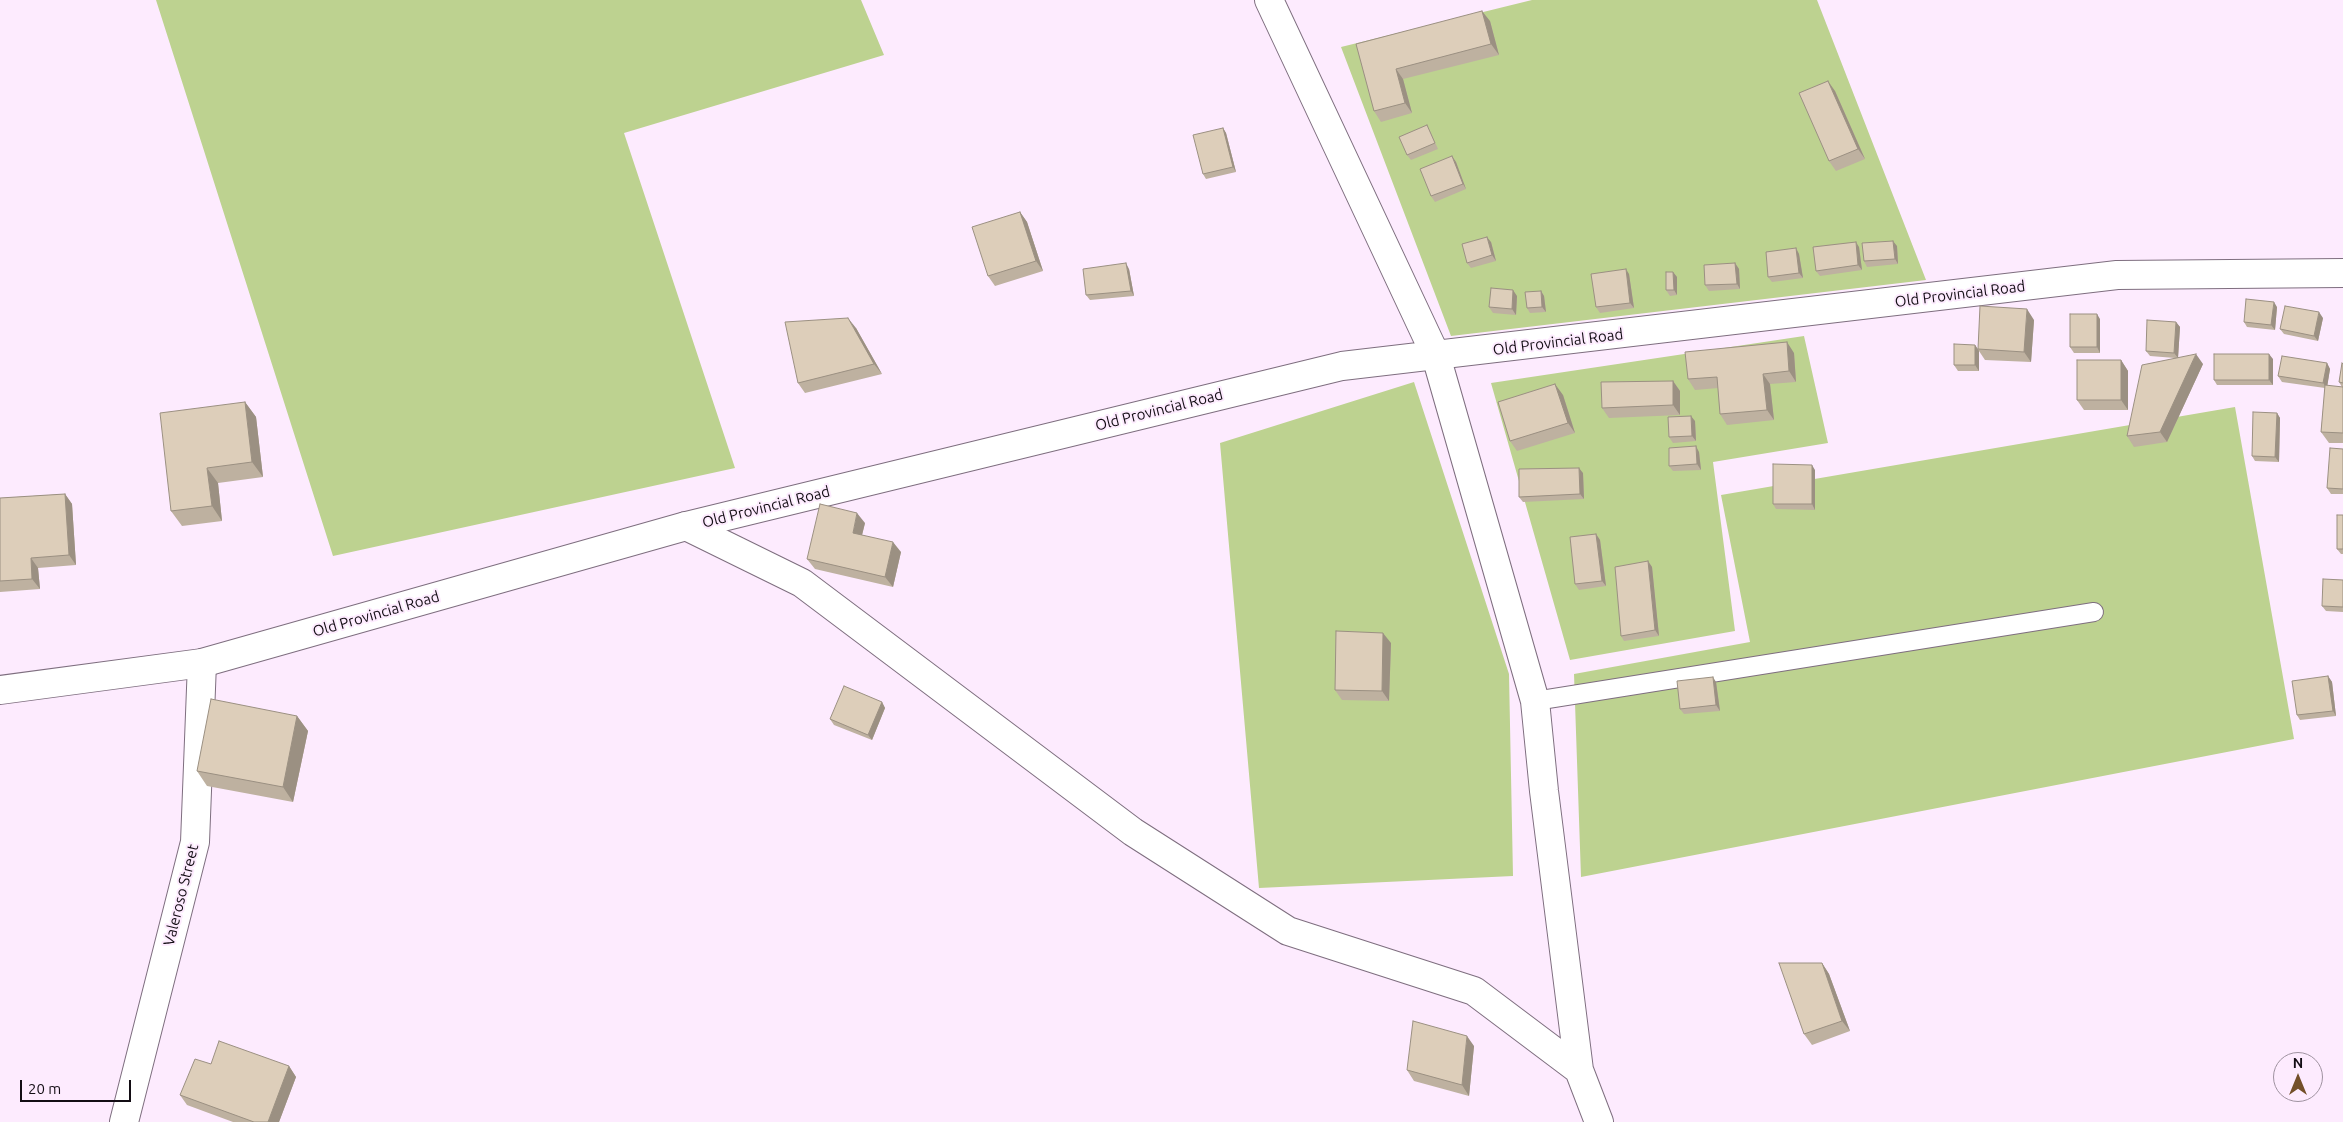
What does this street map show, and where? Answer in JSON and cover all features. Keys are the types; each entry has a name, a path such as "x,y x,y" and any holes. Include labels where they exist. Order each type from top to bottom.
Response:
{"street":[{"path":"1269,0 1436,356 1535,701 1544,791 1579,1070 1595,1111"},
{"name":"Old Provincial Road","path":"0,690 202,663 686,526 1342,366 2117,275 2343,273"},
{"path":"686,526 802,583 1133,832 1288,931 1474,991 1579,1070"},
{"name":"Valeroso Street","path":"124,1122 195,842 202,663"}],"lane":[{"path":"1535,701 2094,612"}],"green space":[{"path":"156,0 861,0 884,55 624,133 735,468 333,556"},
{"path":"1532,0 1817,0 1926,280 1451,336 1341,47"},
{"path":"1804,336 1828,443 1713,462 1735,631 1570,660 1491,383"},
{"path":"1414,382 1509,674 1513,876 1259,888 1220,443"},
{"path":"2235,407 2294,739 1581,877 1574,674 1750,642 1721,495"}],"building":[{"path":"1482,11 1491,44 1396,69 1405,103 1374,111 1356,44"},
{"path":"1828,81 1858,149 1829,161 1799,93"},
{"path":"1427,125 1435,143 1407,155 1399,137"},
{"path":"1223,128 1233,167 1203,174 1193,135"},
{"path":"1452,156 1463,184 1431,196 1420,169"},
{"path":"1020,212 1036,261 988,276 972,227"},
{"path":"1487,237 1492,255 1467,263 1462,244"},
{"path":"1893,241 1895,259 1864,261 1862,243"},
{"path":"1856,242 1858,265 1816,271 1813,247"},
{"path":"1796,248 1799,273 1768,277 1766,252"},
{"path":"1126,263 1131,291 1086,295 1083,269"},
{"path":"1735,263 1737,284 1705,285 1704,265"},
{"path":"1626,269 1630,303 1596,307 1591,274"},
{"path":"1666,272 1673,272 1674,290 1666,290"},
{"path":"1491,288 1513,290 1512,309 1489,307"},
{"path":"1541,291 1542,307 1527,308 1525,292"},
{"path":"2246,299 2274,302 2271,325 2244,322"},
{"path":"1980,306 2027,309 2024,352 1978,349"},
{"path":"2285,306 2319,312 2314,336 2280,329"},
{"path":"2070,314 2097,314 2097,347 2070,347"},
{"path":"848,318 874,364 798,383 785,322"},
{"path":"2147,320 2176,322 2174,353 2146,351"},
{"path":"1787,342 1789,371 1763,374 1767,410 1720,414 1717,377 1688,379 1685,352"},
{"path":"1954,344 1975,345 1975,365 1954,365"},
{"path":"2196,354 2160,432 2127,436 2142,365"},
{"path":"2214,354 2269,354 2269,380 2214,380"},
{"path":"2282,356 2327,363 2323,383 2278,376"},
{"path":"2077,360 2121,360 2121,400 2077,400"},
{"path":"2343,364 2343,383 2339,382"},
{"path":"1673,381 1673,405 1602,408 1601,382"},
{"path":"1555,384 1568,423 1510,441 1498,402"},
{"path":"2325,385 2343,387 2343,433 2321,432"},
{"path":"245,402 252,462 207,468 212,506 171,511 160,413"},
{"path":"2253,412 2277,413 2275,457 2252,456"},
{"path":"1691,416 1692,436 1669,437 1668,417"},
{"path":"1696,446 1697,464 1669,466 1669,448"},
{"path":"2330,448 2343,449 2343,489 2327,488"},
{"path":"1773,464 1812,465 1812,504 1773,504"},
{"path":"1579,468 1580,494 1519,497 1519,469"},
{"path":"65,494 69,555 31,558 32,579 0,581 0,498"},
{"path":"820,504 857,513 853,533 893,542 885,577 807,559"},
{"path":"2337,515 2343,515 2343,549 2337,549"},
{"path":"1596,534 1602,581 1575,584 1570,537"},
{"path":"1648,561 1655,630 1621,636 1615,567"},
{"path":"2323,579 2343,580 2343,607 2322,606"},
{"path":"1336,631 1383,633 1382,691 1335,690"},
{"path":"2328,676 2333,711 2297,715 2292,681"},
{"path":"1713,677 1716,705 1680,709 1677,681"},
{"path":"844,686 882,702 868,735 830,719"},
{"path":"211,699 297,716 283,787 197,771"},
{"path":"1779,963 1822,963 1842,1021 1804,1034"},
{"path":"1413,1021 1467,1036 1462,1085 1407,1070"},
{"path":"219,1041 289,1066 268,1122 254,1122 180,1095 195,1059 211,1064"}]}
